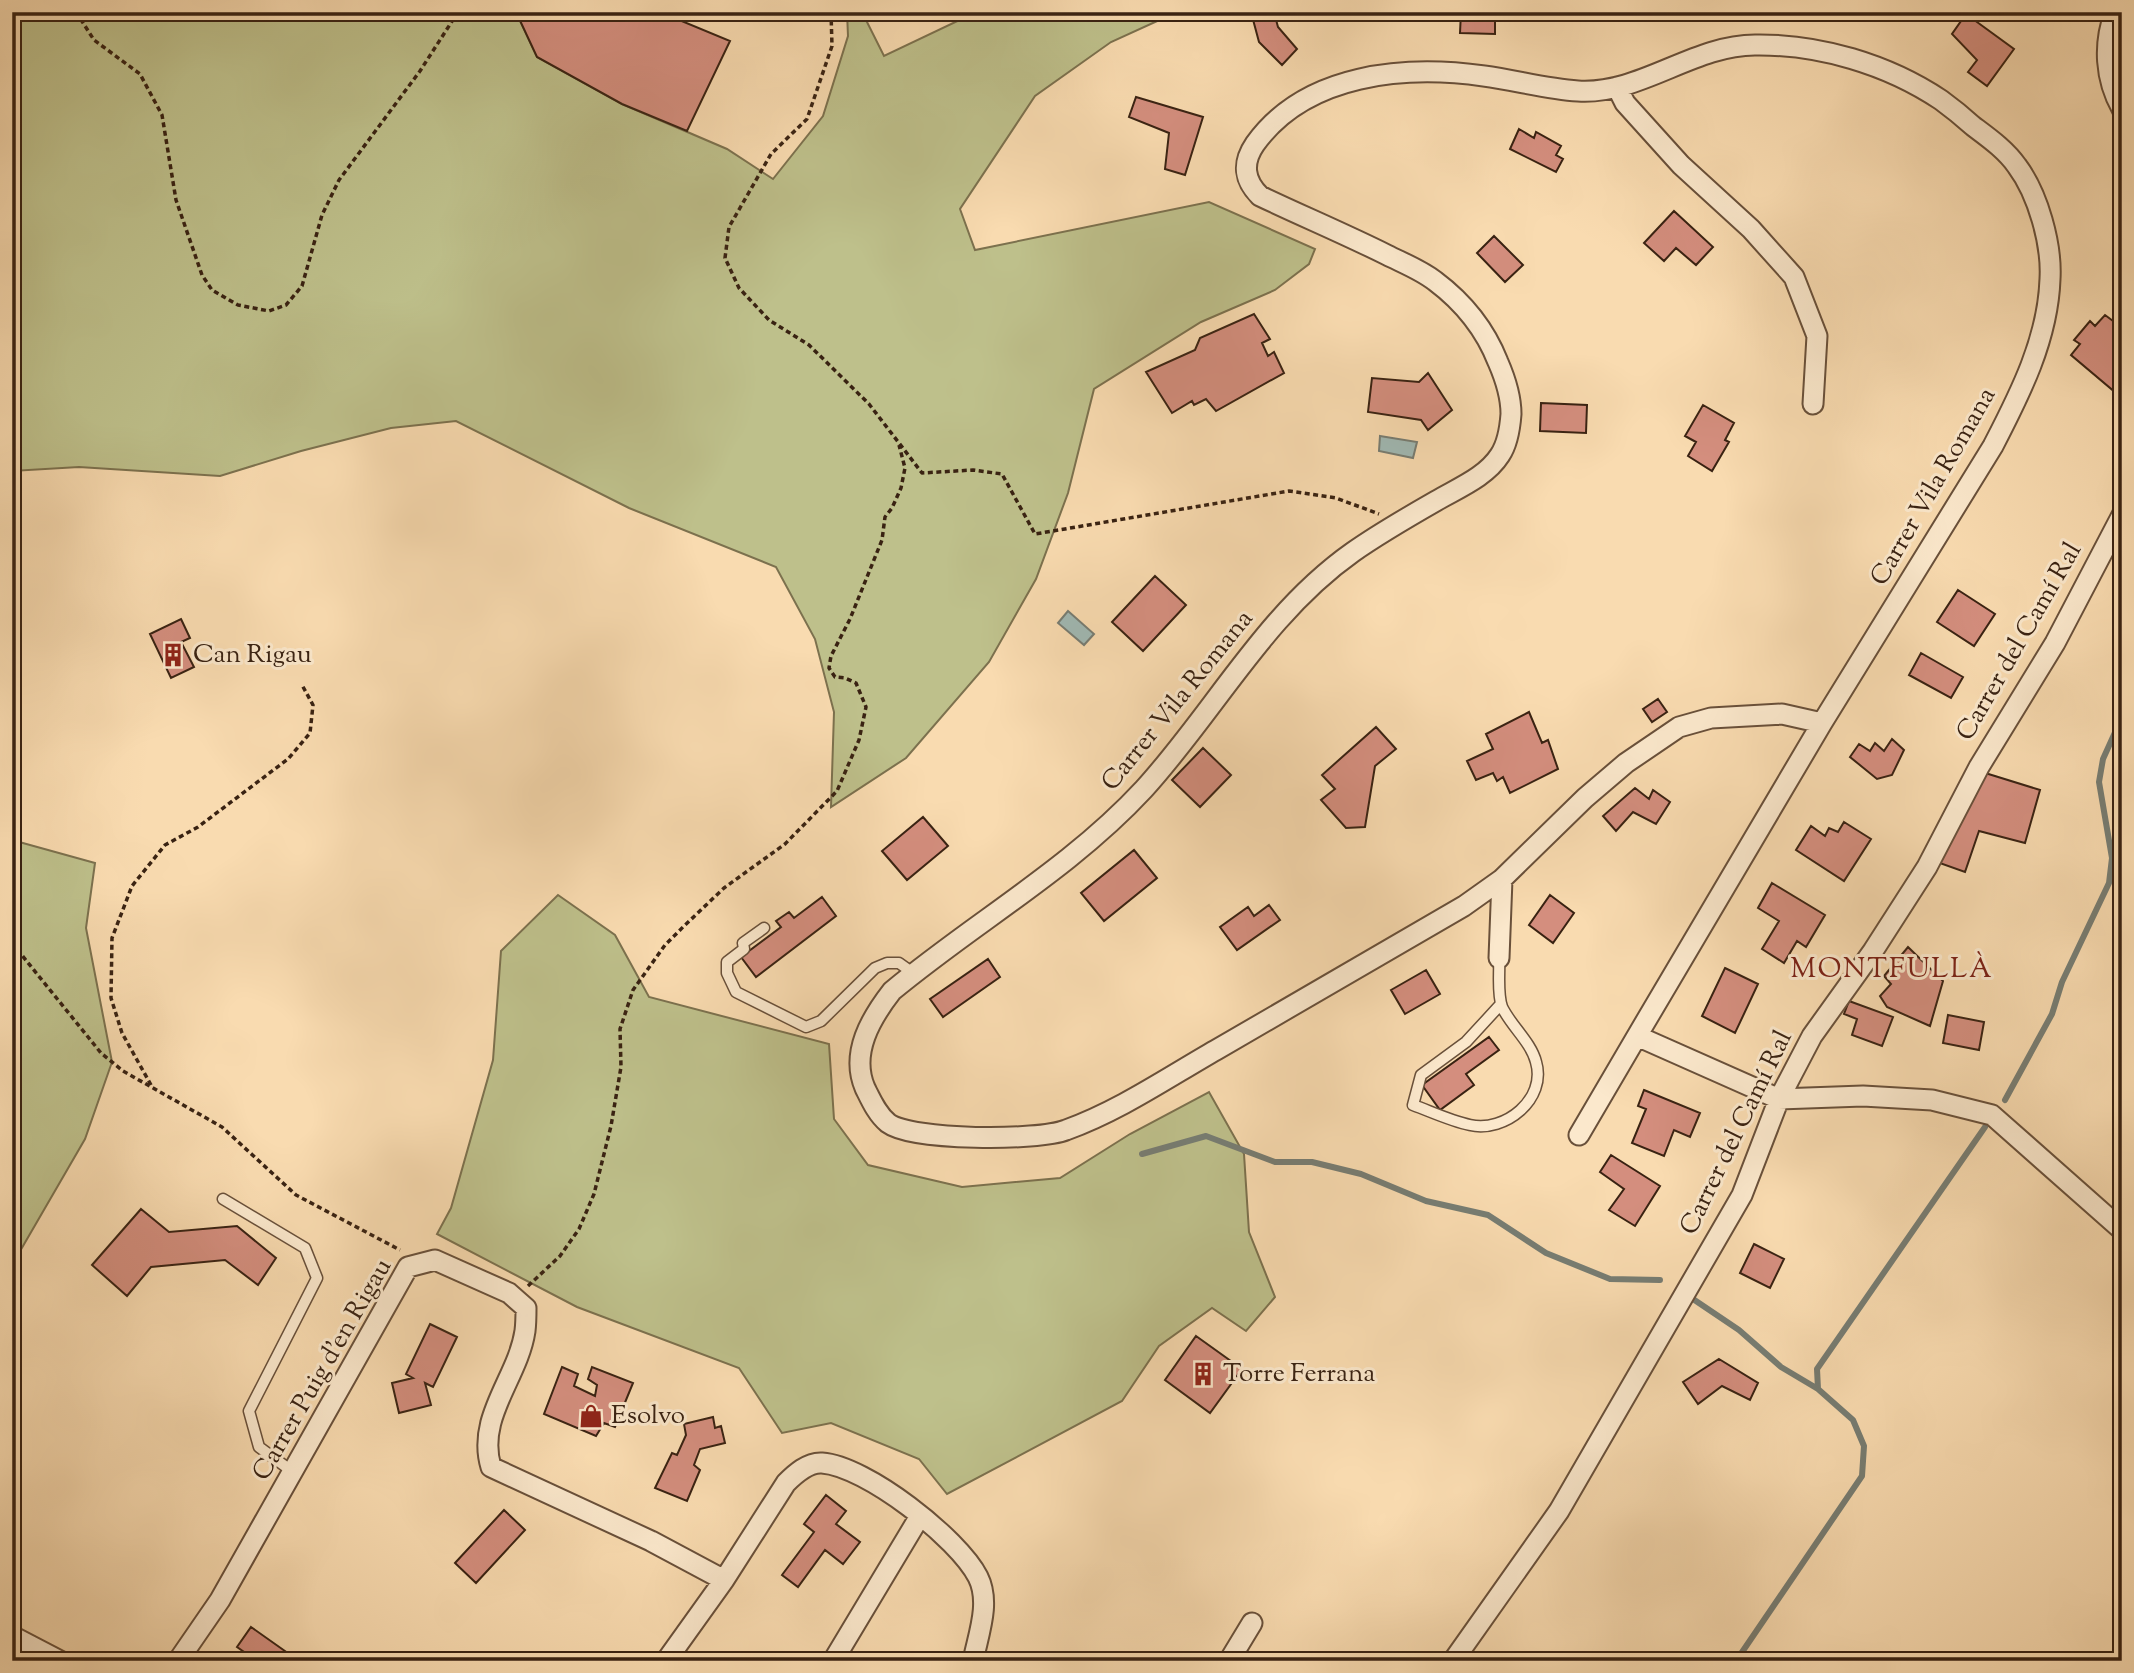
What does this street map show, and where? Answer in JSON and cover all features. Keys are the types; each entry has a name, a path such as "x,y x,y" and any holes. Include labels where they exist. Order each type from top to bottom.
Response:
{"street":[{"path":"2115,12 2106,51 2111,85 2122,109"},
{"name":"Carrer Vila Romana","path":"1579,1135 1822,723 1993,446 2014,405 2046,318 2051,277 2047,236 2034,198 2019,168 2006,152 1940,99 1894,75 1844,55 1799,47 1753,44 1709,51 1618,87 1580,91 1482,75 1399,72 1340,84 1311,98 1268,128 1253,146 1246,163 1245,175 1251,187 1260,196 1433,279 1457,299 1479,324 1492,346 1507,383 1511,412 1509,435 1501,454 1477,477 1353,552 1288,609 1253,649 1146,786 1099,834 892,991 875,1013 864,1036 860,1062 863,1084 875,1108 889,1123 909,1132 946,1136 1042,1135 1063,1132 1130,1101 1464,906 1502,878 1585,798 1626,764 1679,727 1711,718 1782,714 1822,723"},
{"path":"1618,87 1625,103 1681,165 1751,229 1794,277 1817,336 1813,404"},
{"name":"Carrer del Camí Ral","path":"1453,1661 1573,1488 1742,1195 1779,1099 1812,1036 1873,951 1927,867 1979,767 2054,643 2122,515"},
{"path":"1499,958 1502,878"},
{"path":"1637,1036 1779,1099 1863,1096 1933,1100 1992,1115 2122,1230"},
{"name":"Carrer Puig d'en Rigau","path":"177,1661 220,1600 408,1267 435,1260 512,1296"},
{"path":"512,1296 526,1308 525,1332 492,1416 485,1449 491,1467 651,1541 724,1580"},
{"path":"666,1661 724,1580 786,1483 799,1471 819,1463 844,1467 884,1489 920,1516 956,1549 978,1578 985,1602 973,1661"},
{"path":"833,1661 920,1516"},
{"path":"1229,1661 1252,1623"},
{"path":"12,1636 60,1661"}],"lane":[{"path":"764,928 743,943 744,949 727,962 727,973 736,992 806,1027 821,1021 875,968 887,963 899,963 913,973"},
{"path":"1499,958 1501,1004 1536,1062 1538,1081 1534,1097 1516,1114 1490,1125 1471,1126 1413,1105 1421,1075 1466,1042 1501,1004"},
{"path":"223,1199 305,1248 317,1278 249,1411 259,1447 293,1472"}],"path":[{"path":"76,12 94,40 140,74 162,115 176,200 202,275 212,290 239,306 270,311 286,305 302,286 322,215 339,180 421,71 458,12"},
{"path":"831,12 832,46 807,118 771,154 729,227 725,258 739,288 769,320 809,345 870,404 922,473 973,470 1003,474 1034,534 1289,491 1336,498 1401,522"},
{"path":"512,1296 533,1284 561,1256 579,1229 594,1194 611,1126 621,1067 620,1029 633,990 666,945 683,927 724,888 785,844 837,791 859,740 866,707 856,683 835,677 829,668 831,656 850,619 882,540 885,517 901,488 905,468 899,443"},
{"path":"152,1087 122,1033 111,998 112,938 132,886 165,845 198,827 288,759 310,733 313,705 302,685"},
{"path":"12,943 101,1053 123,1071 222,1127 296,1195 423,1263"}],"green space":[{"path":"12,12 516,12 537,57 622,104 727,149 773,179 823,116 848,36 847,12 862,12 884,56 970,15 1013,12 1177,12 1111,42 1035,96 960,209 975,250 1209,202 1315,249 1309,264 1275,290 1201,322 1094,389 1068,493 1036,579 989,662 906,758 831,807 834,712 815,639 776,567 629,508 456,421 391,428 301,451 220,476 79,467 12,471"},
{"path":"12,840 95,863 86,928 112,1062 85,1139 12,1265"},
{"path":"558,895 615,935 649,997 829,1044 834,1119 868,1165 962,1187 1060,1178 1130,1134 1209,1092 1244,1154 1249,1232 1275,1297 1246,1331 1212,1308 1159,1346 1122,1401 947,1494 919,1459 831,1423 782,1433 739,1368 577,1307 437,1234 451,1208 493,1060 501,951"}],"water":[{"path":"1380,436 1417,442 1413,458 1379,451"},
{"path":"1068,611 1094,634 1084,645 1058,623"}],"building":[{"path":"516,12 660,12 730,41 687,131 622,104 537,57"},
{"path":"1251,12 1274,12 1278,27 1297,49 1282,65 1259,42"},
{"path":"1461,12 1495,12 1495,34 1460,33"},
{"path":"1966,14 2014,49 1987,86 1968,72 1977,60 1952,34"},
{"path":"1136,97 1203,117 1185,175 1165,169 1169,133 1129,117"},
{"path":"1519,129 1534,138 1536,132 1561,146 1556,155 1563,159 1556,172 1510,149"},
{"path":"1674,211 1713,247 1696,265 1676,248 1664,261 1644,243"},
{"path":"1494,236 1523,265 1505,282 1477,253"},
{"path":"1254,314 1270,339 1262,343 1268,356 1274,352 1284,373 1216,411 1206,399 1194,405 1192,401 1172,413 1146,372 1195,350 1200,338"},
{"path":"2105,315 2117,324 2122,318 2122,398 2071,355 2080,344 2074,340 2090,321 2095,326"},
{"path":"1428,373 1452,410 1428,430 1421,420 1368,412 1372,378 1419,382"},
{"path":"1541,403 1587,405 1586,433 1540,431"},
{"path":"1703,405 1734,423 1725,440 1729,442 1712,471 1688,456 1696,442 1685,436"},
{"path":"1155,576 1186,605 1143,651 1112,622"},
{"path":"1958,590 1995,614 1974,646 1937,622"},
{"name":"Can Rigau","path":"181,619 190,638 181,642 194,667 171,678 150,634"},
{"path":"1921,653 1963,677 1951,698 1909,675"},
{"path":"1658,699 1667,712 1652,722 1643,709"},
{"path":"1529,712 1542,743 1548,740 1558,769 1510,793 1503,777 1497,781 1493,773 1476,780 1467,761 1493,749 1486,734"},
{"path":"1376,727 1396,749 1375,766 1365,827 1346,828 1321,800 1335,789 1322,775"},
{"path":"1892,739 1904,750 1892,775 1877,779 1850,757 1859,744 1870,751 1875,743 1884,751"},
{"path":"1203,748 1231,775 1200,807 1172,780"},
{"path":"1982,772 2040,790 2025,843 1979,831 1965,872 1934,861"},
{"path":"1635,788 1649,799 1653,790 1670,802 1656,824 1633,812 1616,831 1603,816"},
{"path":"923,817 948,846 907,880 882,851"},
{"path":"1844,822 1871,839 1844,881 1796,850 1811,826 1825,836 1829,828 1838,832"},
{"path":"1134,850 1157,878 1104,921 1081,893"},
{"path":"1772,883 1825,915 1806,947 1797,941 1784,963 1762,949 1779,921 1758,908"},
{"path":"1550,895 1574,913 1553,943 1529,925"},
{"path":"822,897 836,916 756,977 741,957 781,927 776,921 789,912 794,918"},
{"path":"1269,905 1280,920 1237,950 1220,927 1248,907 1254,916"},
{"path":"1908,947 1943,981 1930,1026 1887,1007 1880,996 1891,984 1884,976"},
{"path":"988,959 1000,977 943,1017 930,999"},
{"path":"1725,968 1758,984 1735,1033 1702,1016"},
{"path":"1426,970 1440,994 1405,1014 1391,990"},
{"path":"1849,1001 1893,1017 1882,1046 1852,1035 1857,1019 1844,1014"},
{"path":"1948,1015 1984,1022 1979,1050 1943,1043"},
{"path":"1489,1037 1499,1050 1466,1074 1474,1085 1440,1110 1422,1085"},
{"path":"1644,1090 1700,1113 1690,1137 1674,1130 1664,1156 1632,1143 1646,1109 1638,1106"},
{"path":"1611,1155 1660,1186 1635,1226 1609,1210 1624,1189 1600,1172"},
{"path":"141,1209 169,1232 237,1226 276,1258 258,1285 225,1260 151,1267 127,1296 92,1265"},
{"path":"1754,1244 1784,1259 1770,1288 1740,1273"},
{"path":"430,1324 457,1337 433,1387 425,1383 431,1405 399,1413 392,1383 413,1378 406,1374"},
{"name":"Torre Ferrana","path":"1196,1336 1242,1369 1210,1413 1165,1380"},
{"path":"1719,1359 1758,1383 1750,1400 1722,1386 1698,1404 1683,1382"},
{"path":"562,1367 578,1374 574,1386 595,1396 597,1385 588,1379 592,1367 633,1383 615,1427 604,1423 596,1436 544,1414"},
{"path":"713,1417 715,1428 721,1426 725,1443 700,1449 694,1465 700,1470 687,1501 655,1488 672,1453 677,1455 686,1435 684,1424"},
{"path":"826,1495 846,1511 836,1524 860,1542 843,1564 825,1550 798,1587 782,1575 814,1532 804,1524"},
{"path":"504,1510 525,1530 476,1583 455,1563"},
{"path":"251,1627 299,1661 257,1661 237,1647"}],"waterway":[{"path":"2005,1100 2052,1014 2062,982 2109,883 2112,858 2099,782 2103,759 2122,717"},
{"path":"1736,1661 1862,1476 1864,1446 1853,1420 1818,1389 1817,1369 1985,1127"},
{"path":"1142,1154 1206,1136 1275,1162 1312,1162 1361,1174 1426,1201 1488,1215 1546,1253 1610,1279 1660,1280"},
{"path":"1693,1299 1739,1330 1781,1367 1818,1389"}],"place":[{"name":"Can Rigau","path":"173,655"},
{"name":"Torre Ferrana","path":"1203,1374"},
{"name":"Esolvo","path":"591,1416"}],"district":[{"name":"MONTFULLÀ","path":"1892,970"}]}
